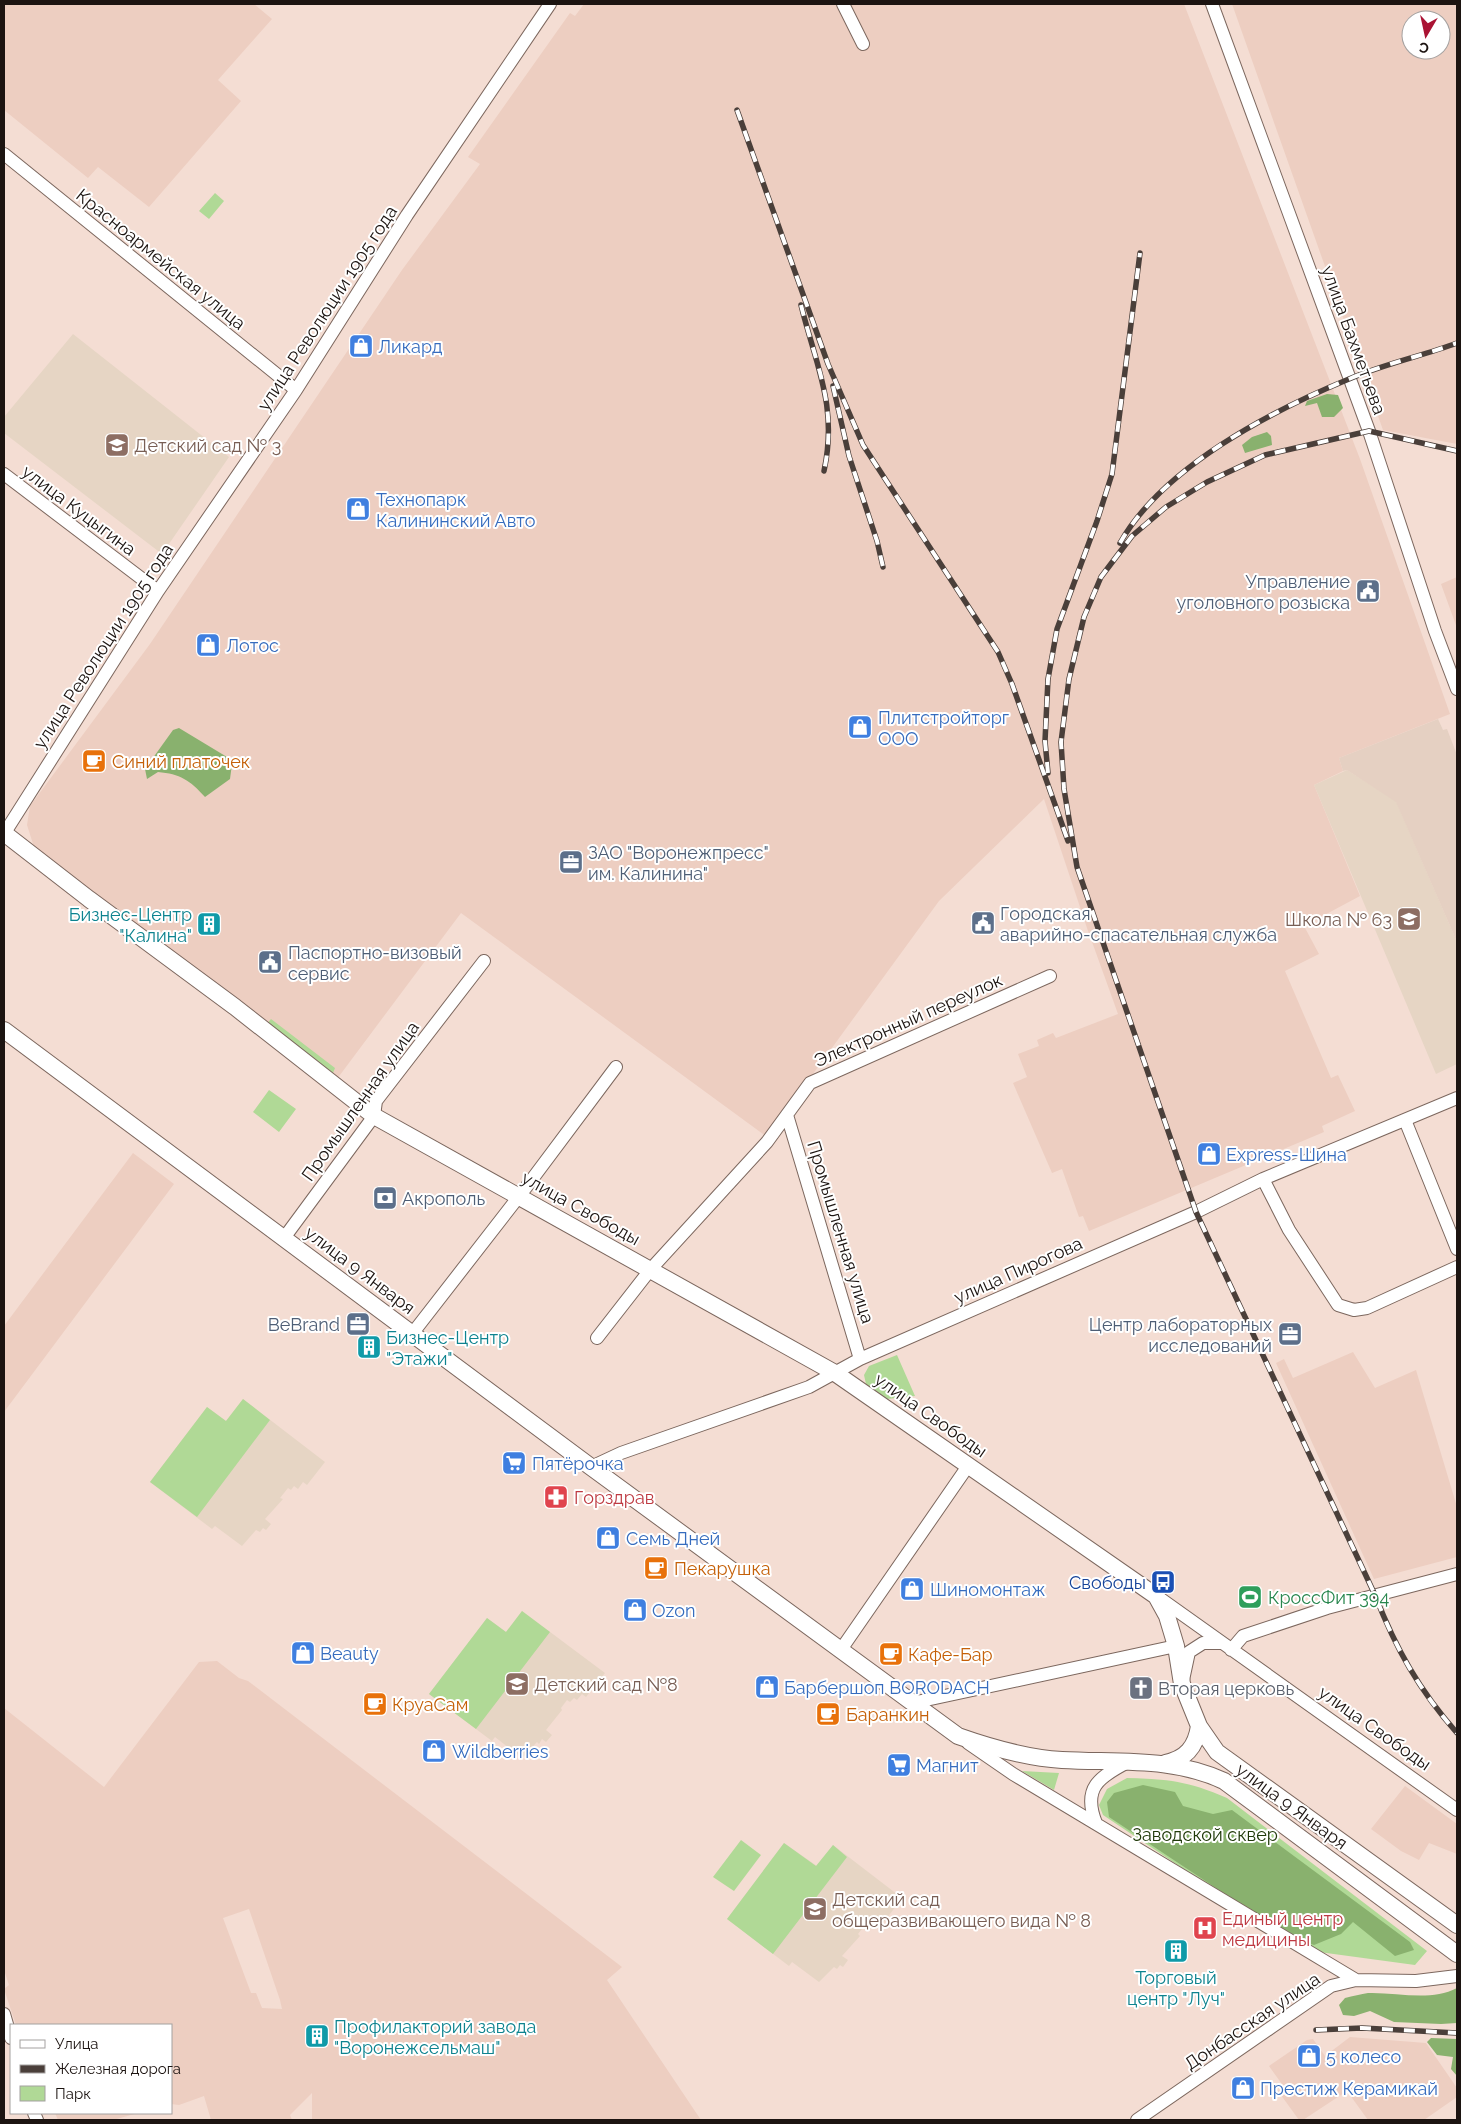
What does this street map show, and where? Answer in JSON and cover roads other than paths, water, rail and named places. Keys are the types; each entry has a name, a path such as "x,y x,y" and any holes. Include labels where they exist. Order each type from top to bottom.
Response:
{"main road":[{"name":"улица Свободы","path":"4,833 89,899 235,1007 374,1116 835,1373 1156,1596 1167,1616 1176,1646 1182,1684 1199,1726 1217,1752"},
{"name":"улица 9 Января","path":"4,1030 590,1467 958,1736 1031,1757 1062,1760 1165,1763 1190,1768 1224,1781 1346,1869 1453,1951"},
{"path":"1165,1763 1179,1759 1190,1752 1196,1741 1199,1726"},
{"name":"улица 9 Января","path":"1217,1752 1457,1925"}],"street":[{"name":"улица Революции 1905 года","path":"4,833 158,591 296,390 408,215 550,4"},
{"path":"843,4 863,44"},
{"name":"улица Бахметьева","path":"1212,4 1369,431 1435,631 1457,689"},
{"name":"Красноармейская улица","path":"4,154 296,390"},
{"name":"улица Куцыгина","path":"4,474 158,591"},
{"name":"Промышленная улица","path":"284,1238 374,1116 376,1101 484,961"},
{"name":"Электронный переулок","path":"597,1338 650,1270 766,1142 810,1083 1050,976"},
{"path":"412,1334 616,1067"},
{"name":"улица Пирогова","path":"590,1467 621,1453 810,1387 860,1359 1196,1212 1264,1179 1457,1098"},
{"name":"Промышленная улица","path":"787,1115 860,1359"},
{"path":"1405,1120 1457,1250"},
{"path":"1264,1179 1289,1230 1338,1305 1354,1310 1367,1308 1457,1267"},
{"path":"840,1651 968,1466"},
{"path":"1182,1684 1189,1652 1203,1643 1226,1647 1243,1636 1327,1608 1457,1574"},
{"name":"улица Свободы","path":"1156,1596 1457,1810"},
{"path":"912,1703 1176,1646"},
{"name":"улица 9 Января","path":"958,1736 1013,1774 1356,1980"},
{"path":"1096,1823 1090,1802 1095,1784 1108,1772 1128,1762"},
{"name":"Донбасская улица","path":"1137,2120 1332,1986 1356,1980 1416,1981 1457,1976"},
{"path":"4,2014 10,2035"}],"railway":[{"path":"737,110 828,364 863,445 998,652 1012,684 1068,841"},
{"path":"1048,773 1045,741 1048,679 1057,629 1097,521 1112,474 1140,253"},
{"path":"801,305 819,367 827,406 828,448 824,471"},
{"path":"1120,543 1139,515 1163,490 1221,444 1286,407 1349,379 1457,343"},
{"path":"833,386 849,456 877,541 883,567"},
{"path":"1457,451 1369,431 1265,455 1207,482 1166,507 1132,536 1101,577 1084,617 1069,679 1061,742 1064,789 1077,867 1196,1212 1400,1651 1431,1701 1457,1733"},
{"path":"1316,2030 1362,2028 1457,2033"}],"place":[{"name":"Ликард","path":"361,346"},
{"name":"Детский сад № 3","path":"117,445"},
{"name":"Технопарк Калининский Авто","path":"358,509"},
{"name":"Управление уголовного розыска","path":"1368,591"},
{"name":"Лотос","path":"208,645"},
{"name":"Плитстройторг ООО","path":"860,727"},
{"name":"Синий платочек","path":"94,761"},
{"name":"ЗАО \"Воронежпресс\" им. Калинина\"","path":"571,862"},
{"name":"Школа № 63","path":"1409,919"},
{"name":"Городская аварийно-спасательная служба","path":"983,923"},
{"name":"Бизнес-Центр \"Калина\"","path":"209,924"},
{"name":"Паспортно-визовый сервис","path":"270,962"},
{"name":"Express-Шина","path":"1209,1154"},
{"name":"Акрополь","path":"385,1198"},
{"name":"BeBrand","path":"358,1324"},
{"name":"Центр лабораторных исследований","path":"1290,1334"},
{"name":"Бизнес-Центр \"Этажи\"","path":"369,1347"},
{"name":"Пятёрочка","path":"514,1463"},
{"name":"Горздрав","path":"556,1497"},
{"name":"Семь Дней","path":"608,1538"},
{"name":"Пекарушка","path":"656,1568"},
{"name":"Свободы","path":"1163,1582"},
{"name":"Шиномонтаж","path":"912,1589"},
{"name":"КроссФит 394","path":"1250,1597"},
{"name":"Ozon","path":"635,1610"},
{"name":"Beauty","path":"303,1653"},
{"name":"Кафе-Бар","path":"891,1654"},
{"name":"Детский сад №8","path":"517,1684"},
{"name":"Барбершоп BORODACH","path":"767,1687"},
{"name":"Вторая церковь","path":"1141,1688"},
{"name":"КруаСам","path":"375,1704"},
{"name":"Баранкин","path":"828,1714"},
{"name":"Wildberries","path":"434,1751"},
{"name":"Магнит","path":"899,1765"},
{"name":"Детский сад общеразвивающего вида № 8","path":"815,1909"},
{"name":"Единый центр медицины","path":"1205,1928"},
{"name":"Торговый центр \"Луч\"","path":"1176,1951"},
{"name":"Профилакторий завода \"Воронежсельмаш\"","path":"317,2036"},
{"name":"5 колесо","path":"1309,2056"},
{"name":"Престиж Керамикай","path":"1243,2088"}],"park label":[{"name":"Заводской сквер","path":"1205,1834"}]}
